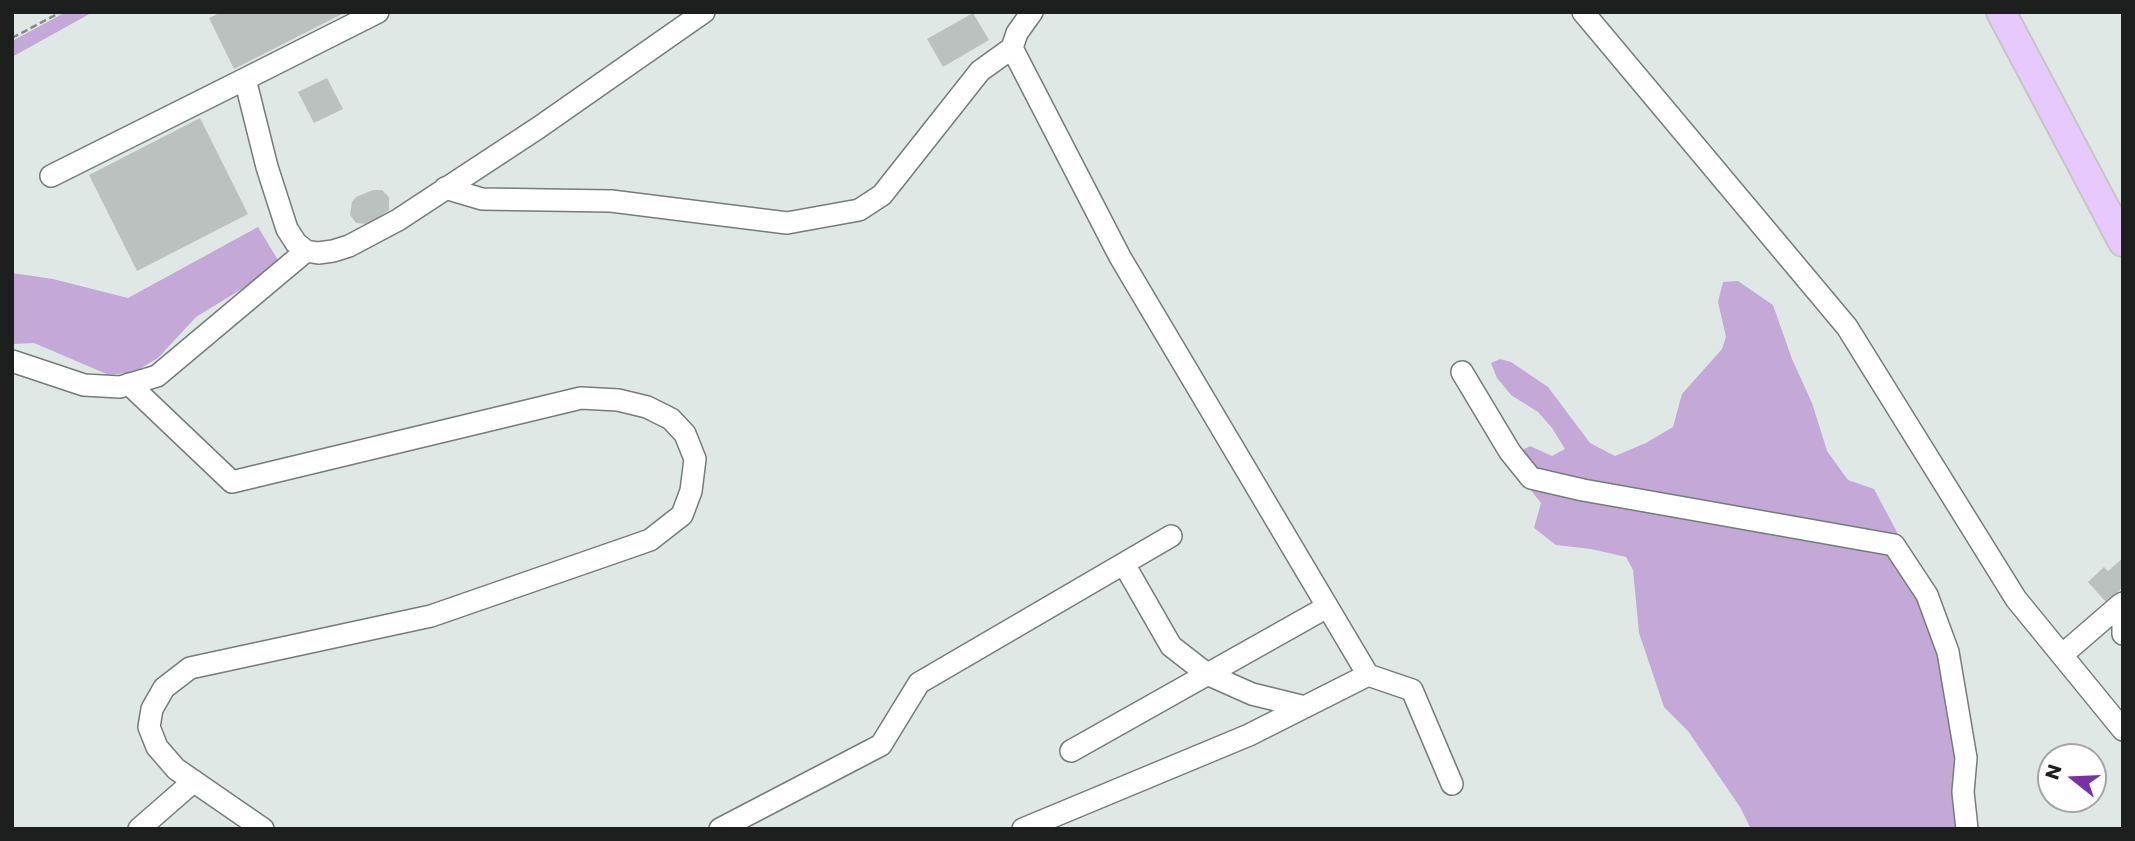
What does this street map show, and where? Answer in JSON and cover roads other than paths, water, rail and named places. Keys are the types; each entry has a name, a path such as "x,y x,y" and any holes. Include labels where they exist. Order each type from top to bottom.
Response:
{"main road":[{"path":"2001,12 2123,242"}],"lane":[{"path":"51,176 378,12"},
{"path":"245,79 267,167 287,229 296,243 306,251 333,251 349,246 398,219 538,128 704,12"},
{"path":"445,188 482,199 611,201 787,223 859,210 881,195 979,71 1012,48 1017,33 1032,12"},
{"path":"1583,12 1847,327 2016,599 2123,730"},
{"path":"1012,48 1120,257 1327,607 1368,675 1412,690 1452,784"},
{"path":"12,361 84,386 120,387 157,376 306,251"},
{"path":"1462,372 1510,452 1531,478 1583,490 1894,545 1927,595 1948,652 1966,758 1963,792 1967,829"},
{"path":"129,384 232,482 581,398 618,400 647,407 671,419 685,433 695,460 691,491 682,515 650,540 430,616 190,668 164,688 152,709 149,727 157,747 176,769 263,829"},
{"path":"720,829 881,744 919,683 1171,536"},
{"path":"1124,564 1171,646 1207,674 1252,694 1305,706"},
{"path":"2062,655 2122,604"},
{"path":"2122,604 2123,634"},
{"path":"1071,751 1327,607"},
{"path":"1023,829 1249,735 1368,675"},
{"path":"139,829 194,781"}]}
